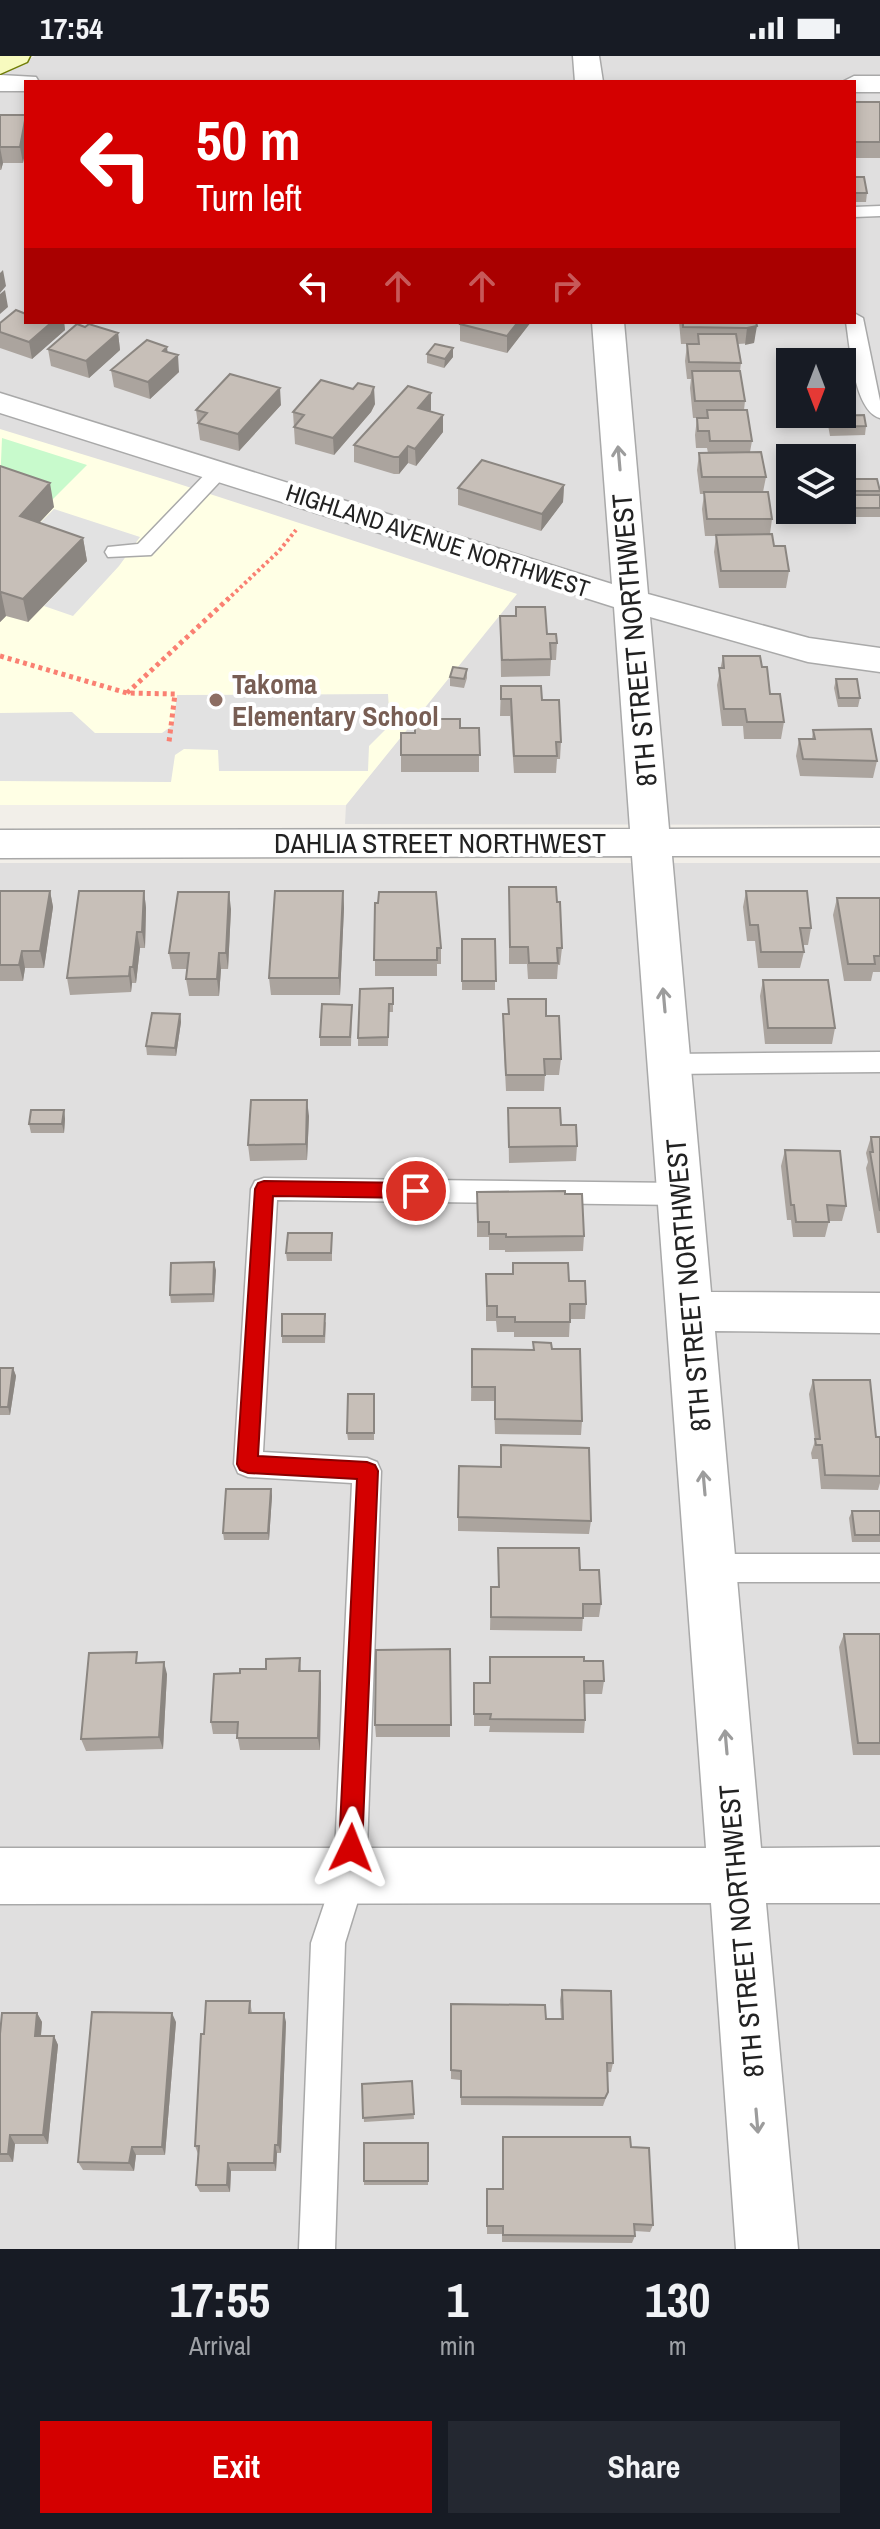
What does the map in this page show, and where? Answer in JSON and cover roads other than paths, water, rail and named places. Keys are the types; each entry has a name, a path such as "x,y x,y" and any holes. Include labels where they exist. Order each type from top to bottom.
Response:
{"main road":[{"path":"0,66 17,56"}],"street":[{"path":"586,56 589,80"},
{"path":"0,83 24,83"},
{"path":"856,84 880,84"},
{"name":"8TH STREET NORTHWEST","path":"608,324 767,2249"},
{"name":"HIGHLAND AVENUE NORTHWEST","path":"0,403 631,602 808,650 880,660"},
{"name":"DAHLIA STREET NORTHWEST","path":"0,844 880,842"},
{"path":"690,1311 880,1313"},
{"path":"0,1876 880,1875"}],"lane":[{"path":"856,212 880,211"},
{"path":"855,324 871,404 880,412"},
{"path":"115,552 144,550 220,470"},
{"path":"670,1064 880,1062"},
{"path":"317,2249 328,1943 350,1875 367,1471 248,1464 264,1189 681,1194"},
{"path":"711,1568 880,1568"}],"place":[{"name":"Takoma Elementary School","path":"216,700"}]}
